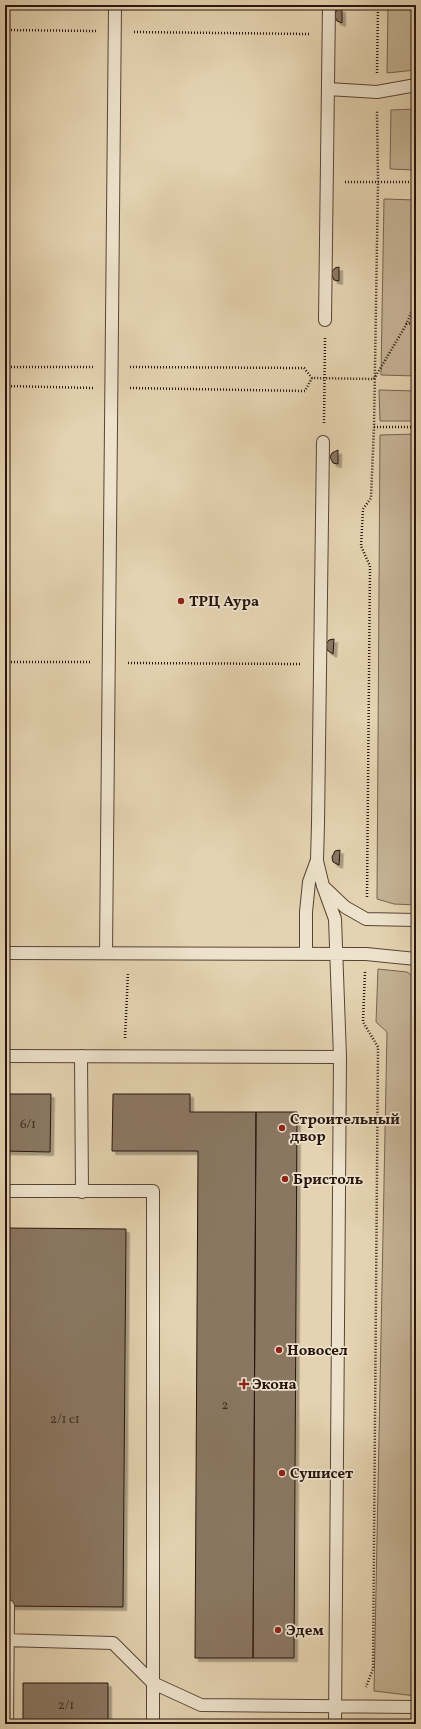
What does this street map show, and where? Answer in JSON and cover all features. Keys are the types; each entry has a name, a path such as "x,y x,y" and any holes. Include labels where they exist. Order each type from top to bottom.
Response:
{"lane":[{"path":"106,953 115,5"},
{"path":"325,320 329,5"},
{"path":"328,89 377,92 416,85"},
{"path":"323,442 317,860 322,886 335,919 340,1057 335,1724"},
{"path":"306,953 306,912 309,882 317,860"},
{"path":"322,886 345,907 366,919 416,920"},
{"path":"5,953 306,953 366,954 416,959"},
{"path":"5,1056 340,1057"},
{"path":"81,1056 82,1192"},
{"path":"5,1191 152,1191 153,1724"},
{"path":"7,1724 6,1640 8,1606"},
{"path":"6,1640 113,1643 153,1683 201,1706 416,1707"}],"path":[{"path":"366,919 370,566 361,546 363,509 371,498 374,427 378,182 378,5"},
{"path":"5,30 312,34"},
{"path":"327,182 416,182"},
{"path":"374,379 406,324 416,301"},
{"path":"323,442 325,320"},
{"path":"406,324 416,322"},
{"path":"5,368 304,368 312,378"},
{"path":"312,378 374,379"},
{"path":"5,386 305,391 312,378"},
{"path":"374,427 416,427"},
{"path":"5,662 304,664"},
{"path":"125,1056 128,953"},
{"path":"358,1706 373,1670 378,1047 363,1022 366,954"}],"shaded area":[{"path":"388,5 416,5 416,70 387,73"},
{"path":"416,109 416,170 390,169 391,110"},
{"path":"384,199 416,200 416,376 381,375"},
{"path":"379,390 416,391 416,421 380,421"},
{"path":"416,434 416,905 394,904 377,899 380,435"},
{"path":"378,969 407,972 416,978 416,1696 374,1691 387,1032 376,1022"},
{"path":"416,1720 416,1724 367,1724 367,1721"}],"building":[{"path":"338,9 342,9 342,23 337,21 335,17 335,13"},
{"path":"339,267 339,281 334,280 331,273 335,268"},
{"path":"338,450 338,464 333,463 330,457 332,453"},
{"path":"334,639 333,654 327,650 326,644 329,640"},
{"path":"340,850 339,865 333,862 332,857 335,851"},
{"path":"5,1094 51,1094 50,1152 5,1151"},
{"path":"113,1094 190,1094 190,1112 256,1112 253,1658 195,1658 198,1151 112,1151"},
{"path":"256,1112 297,1112 294,1658 253,1658"},
{"path":"5,1228 126,1229 123,1607 5,1606"},
{"path":"23,1683 108,1683 108,1724 23,1724"}],"place":[{"name":"ТРЦ Аура","path":"181,601"},
{"name":"Строительный двор","path":"282,1128"},
{"name":"Бристоль","path":"285,1179"},
{"name":"Новосел","path":"279,1350"},
{"name":"Экона","path":"244,1384"},
{"name":"Сушисет","path":"282,1473"},
{"name":"Эдем","path":"278,1630"}]}
